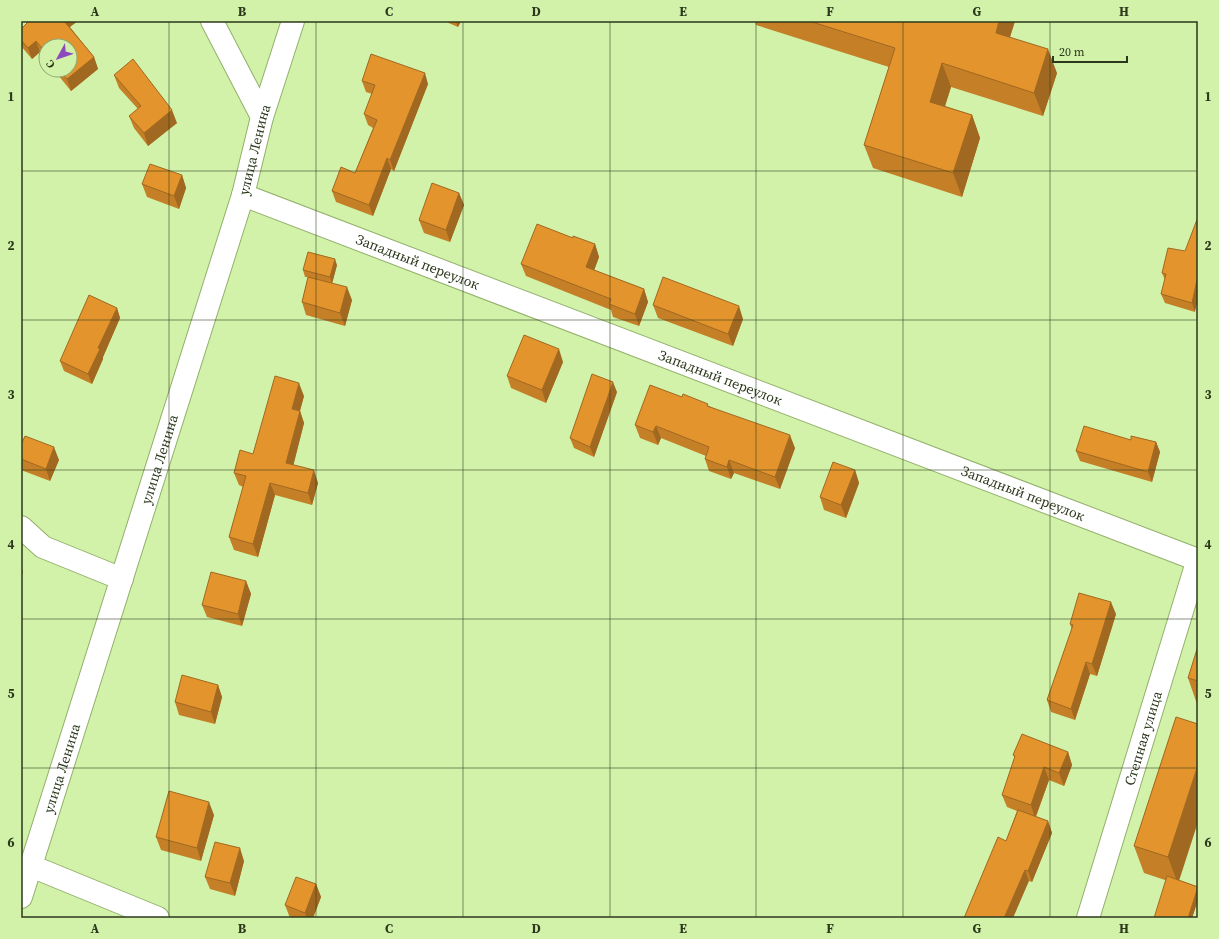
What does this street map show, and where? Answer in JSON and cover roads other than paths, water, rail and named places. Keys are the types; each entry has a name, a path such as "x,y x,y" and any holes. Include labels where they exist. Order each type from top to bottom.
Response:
{"street":[{"path":"212,21 262,117"},
{"name":"улица Ленина","path":"21,897 243,195 262,117 293,21"},
{"name":"Западный переулок","path":"243,195 1198,560"},
{"path":"21,527 43,546 122,579"},
{"name":"Степная улица","path":"1088,918 1198,560"},
{"path":"31,866 158,918"}]}
